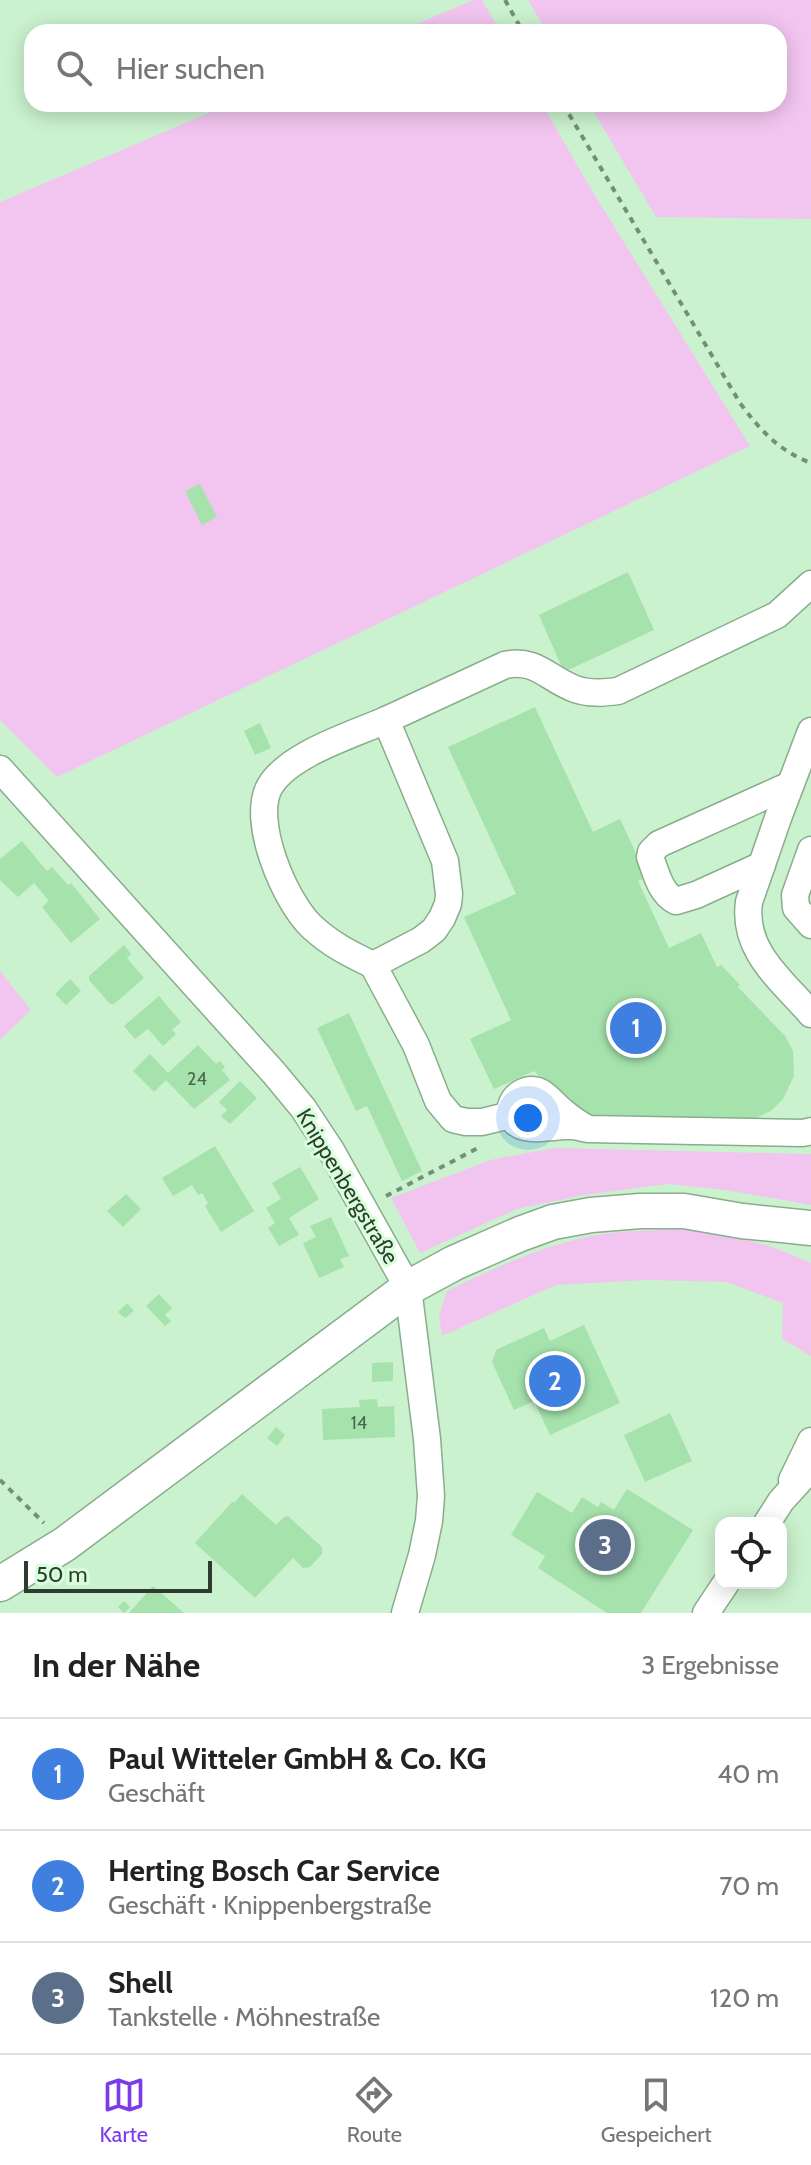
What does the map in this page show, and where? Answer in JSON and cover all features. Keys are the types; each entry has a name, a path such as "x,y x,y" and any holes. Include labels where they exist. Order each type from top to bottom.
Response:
{"main road":[{"path":"0,1584 65,1544 408,1288 454,1263 553,1222 591,1215 684,1211 811,1228"},
{"path":"742,1221 811,1250"}],"street":[{"path":"811,584 777,615 618,691 586,692 574,689 527,663 505,665 292,762 270,786 264,803 270,845 280,877 297,911 331,943 373,965 416,1045 438,1101 453,1119 482,1122 510,1115 534,1129 570,1126 588,1129 811,1131"},
{"path":"373,965 434,930 448,904 449,894 445,861 386,720"},
{"path":"811,731 800,775 762,865 747,915 752,940 760,956 811,1014"},
{"name":"Knippenbergstraße","path":"0,769 303,1108 332,1152 408,1288 431,1496 422,1555 405,1613"},
{"path":"762,865 676,901 663,889 650,857 659,844 800,775"},
{"path":"811,851 795,903 811,925"},
{"path":"774,1512 811,1441"},
{"path":"774,1512 811,1468"},
{"path":"706,1613 722,1589"}],"path":[{"path":"505,0 518,24"},
{"path":"568,112 740,403 774,443 811,463"},
{"path":"363,1208 481,1146"},
{"path":"0,1480 65,1544"}],"shaded area":[{"path":"473,0 482,0 496,24 417,24"},
{"path":"528,0 811,0 811,219 656,217 594,112 787,112 787,24 542,24"},
{"path":"211,112 547,112 750,446 57,777 0,720 0,202"},
{"path":"0,971 31,1010 0,1040"},
{"path":"555,1148 811,1154 811,1205 726,1190 668,1184 584,1195 517,1209 420,1253 391,1198 490,1160"},
{"path":"678,1229 746,1240 811,1263 811,1356 782,1339 783,1303 726,1282 648,1280 556,1285 442,1336 439,1316 447,1291 484,1273 538,1251 597,1235"}],"building":[{"path":"200,484 217,517 202,525 185,491"},
{"path":"628,572 654,630 564,672 539,615"},
{"path":"535,707 593,832 620,819 647,877 638,881 669,948 701,933 717,967 721,965 785,1036 793,1051 794,1076 783,1099 771,1111 747,1119 596,1116 565,1103 534,1071 494,1089 470,1039 511,1020 464,917 516,894 448,747"},
{"path":"260,723 271,748 255,755 244,731"},
{"path":"22,841 47,871 52,867 68,885 71,883 100,919 71,943 42,907 49,901 34,883 18,897 0,880 0,859"},
{"path":"124,945 131,954 127,958 144,978 114,1004 110,1004 89,976"},
{"path":"70,979 81,991 66,1005 55,994"},
{"path":"159,996 181,1022 172,1030 176,1034 163,1046 148,1029 135,1039 124,1026"},
{"path":"349,1013 422,1171 402,1181 367,1106 356,1111 317,1028"},
{"path":"198,1045 216,1064 220,1061 225,1067 222,1070 230,1080 194,1109 166,1080 154,1092 133,1071 150,1054 168,1073"},
{"path":"240,1081 257,1098 230,1124 221,1116 227,1110 219,1102"},
{"path":"215,1146 254,1211 221,1232 205,1206 208,1203 202,1193 198,1195 192,1185 173,1196 162,1178"},
{"path":"300,1167 319,1199 289,1218 299,1235 279,1246 268,1228 275,1223 266,1208 281,1199 272,1183"},
{"path":"126,1194 141,1209 123,1227 107,1211"},
{"path":"331,1217 349,1256 340,1259 344,1267 319,1278 303,1243 316,1237 310,1226"},
{"path":"159,1294 172,1308 165,1315 171,1321 165,1326 146,1306"},
{"path":"127,1303 134,1311 125,1318 118,1312"},
{"path":"584,1325 620,1403 550,1435 534,1401 514,1410 492,1362 496,1350 544,1328 550,1341"},
{"path":"393,1362 393,1381 372,1382 372,1363"},
{"path":"377,1399 378,1407 394,1406 395,1437 323,1440 322,1409 360,1407 359,1400"},
{"path":"670,1413 692,1461 645,1482 624,1435"},
{"path":"276,1427 285,1435 277,1446 267,1438"},
{"path":"627,1489 693,1530 641,1613 607,1613 538,1568 545,1556 511,1535 537,1492 572,1513 582,1497 598,1507 601,1502 614,1510"},
{"path":"242,1494 276,1525 288,1516 322,1547 322,1554 310,1567 303,1568 293,1558 255,1598 195,1543"},
{"path":"153,1586 184,1613 129,1613"},
{"path":"124,1601 130,1607 124,1613 118,1607"}],"place":[{"name":"Paul Witteler GmbH & Co. KG","path":"636,1028"},
{"name":"Herting Bosch Car Service","path":"555,1381"},
{"name":"Shell","path":"605,1545"}]}
